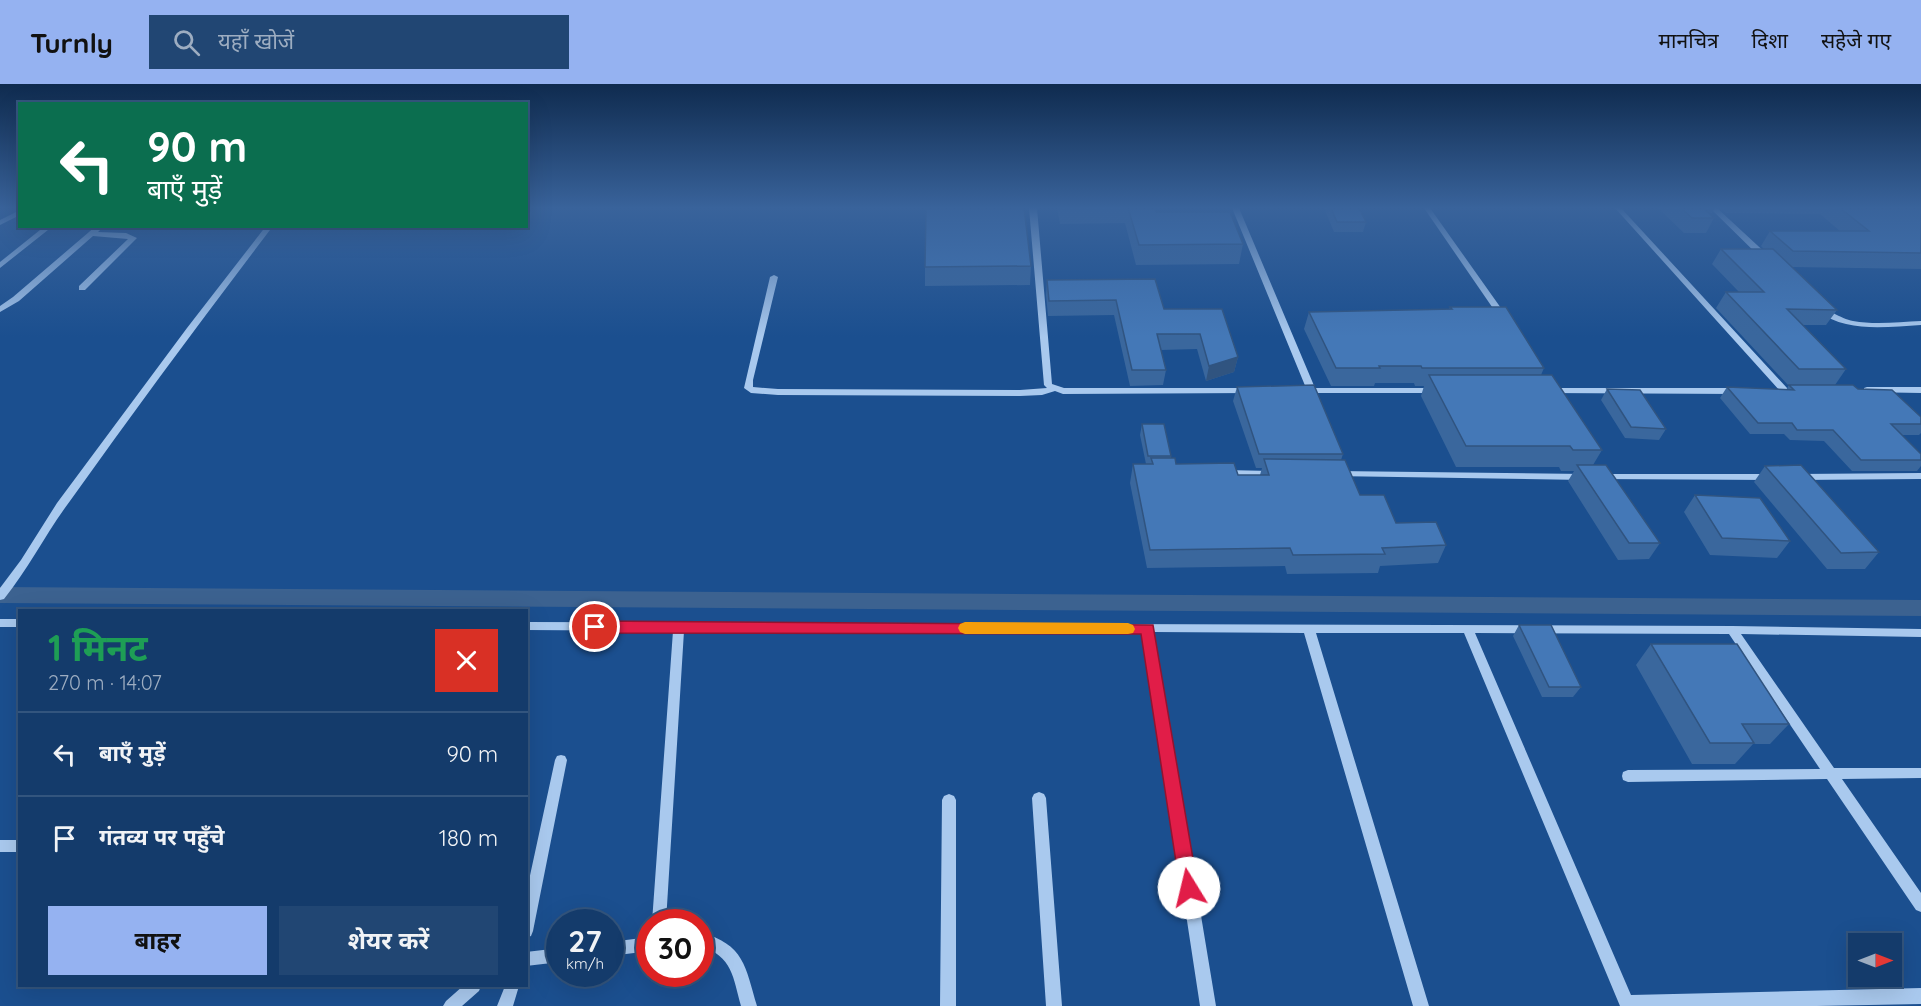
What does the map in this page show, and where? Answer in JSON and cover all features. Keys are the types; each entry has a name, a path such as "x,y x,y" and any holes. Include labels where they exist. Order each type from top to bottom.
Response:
{"street":[{"path":"0,266 19,251"},
{"path":"0,310 72,251"},
{"path":"82,288 120,251"},
{"path":"0,596 19,572 42,532 200,315 250,251"},
{"path":"1036,251 1047,381 1053,389"},
{"path":"1253,251 1312,391"},
{"path":"1457,251 1509,325"},
{"path":"1657,251 1784,390"},
{"path":"1758,251 1772,264"},
{"path":"774,277 748,384 752,390 1020,393 1053,389 1063,391 1265,391"},
{"path":"1814,304 1829,317 1844,322 1921,324"},
{"path":"1555,383 1561,391"},
{"path":"1538,391 1749,390"},
{"path":"1773,390 1796,390"},
{"path":"1860,390 1921,390"},
{"path":"1289,391 1443,391"},
{"path":"1216,473 1288,474"},
{"path":"1323,474 1644,477 1921,476"},
{"path":"0,623 18,623"},
{"path":"528,626 1732,630 1921,633"},
{"path":"660,909 679,627"},
{"path":"1148,629 1208,1006"},
{"path":"1309,629 1421,1006"},
{"path":"1468,630 1627,1005 1921,996"},
{"path":"1732,630 1921,905"},
{"path":"528,921 561,760"},
{"path":"1628,776 1921,773"},
{"path":"1039,798 1054,1006"},
{"path":"948,1006 949,800"},
{"path":"0,846 18,846"},
{"path":"714,942 733,955 749,1006"},
{"path":"528,960 546,957"},
{"path":"451,1006 473,987"},
{"path":"505,1006 512,987"}],"building":[{"path":"925,251 1029,251 1031,266 925,267"},
{"path":"1723,251 1775,251 1837,310 1787,309 1846,369 1799,369 1726,292 1764,292"},
{"path":"1795,251 1921,251 1921,253"},
{"path":"1155,279 1164,309 1222,309 1238,357 1209,366 1200,334 1157,334 1166,370 1132,370 1116,300 1049,301 1047,280"},
{"path":"1450,307 1506,307 1544,368 1379,366 1380,368 1336,368 1309,312 1452,309"},
{"path":"1429,375 1552,375 1602,450 1573,450 1570,446 1466,446"},
{"path":"1314,385 1343,454 1259,454 1237,387"},
{"path":"1789,385 1853,385 1858,389 1892,390 1921,417 1921,424 1891,424 1921,454 1921,460 1861,460 1833,430 1797,430 1792,423 1758,423 1727,387 1794,390"},
{"path":"1607,389 1640,390 1666,429 1631,427"},
{"path":"1142,424 1164,424 1171,456 1148,456"},
{"path":"1151,458 1175,458 1176,464 1234,463 1238,475 1269,475 1264,459 1345,460 1360,495 1384,495 1396,523 1436,522 1446,545 1382,548 1385,554 1293,555 1290,548 1150,550 1133,464 1153,464"},
{"path":"1577,465 1606,465 1660,543 1629,543"},
{"path":"1801,465 1879,552 1841,553 1765,466"},
{"path":"1695,495 1760,498 1790,541 1722,538"},
{"path":"1519,625 1551,625 1581,687 1549,687"},
{"path":"1651,644 1737,644 1789,724 1742,724 1754,743 1710,743"}],"waterway":[{"path":"0,595 1921,608"}],"slow traffic":[{"path":"965,628 1128,629"}],"route":[{"path":"595,627 1148,629 1189,888"}]}
